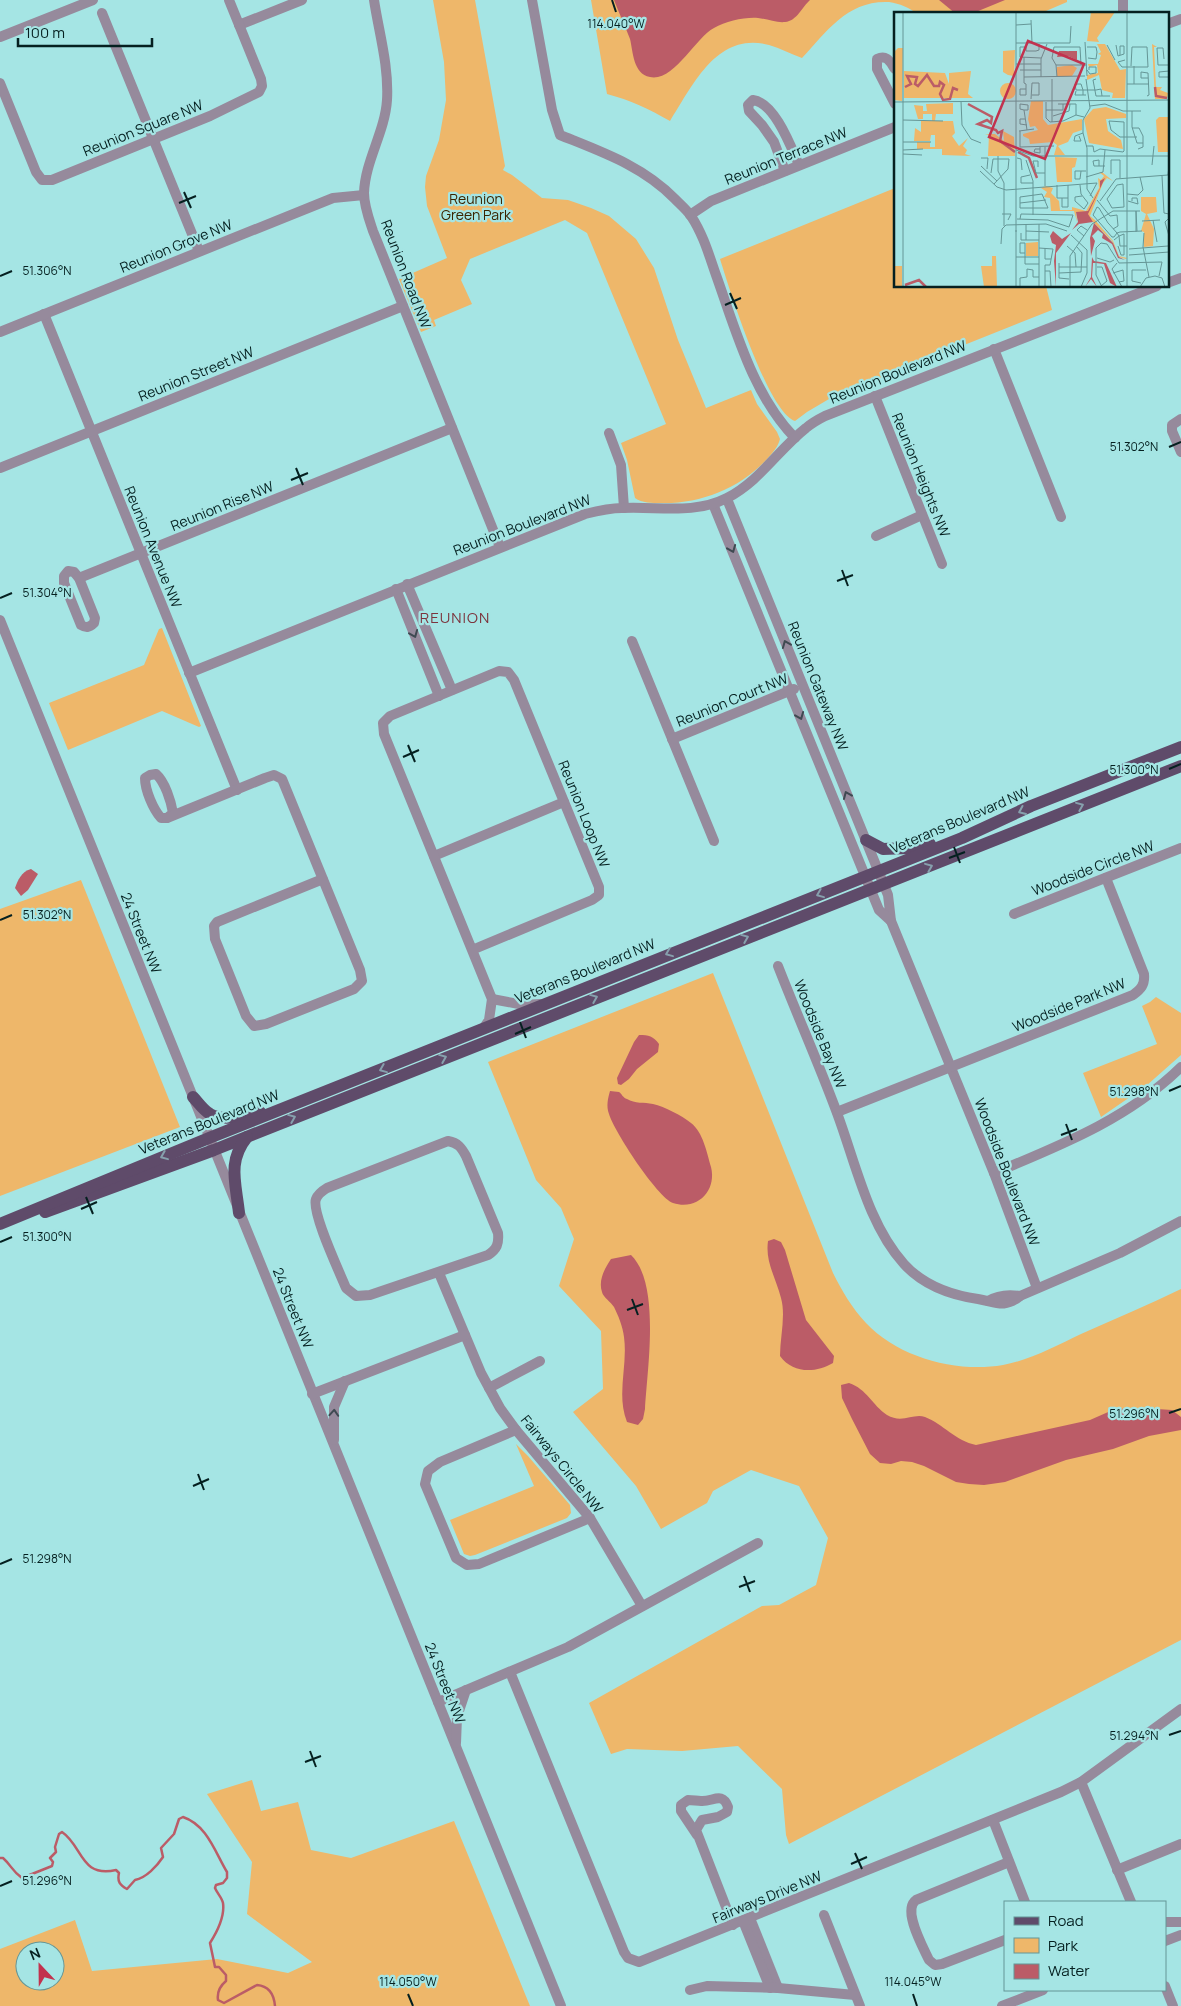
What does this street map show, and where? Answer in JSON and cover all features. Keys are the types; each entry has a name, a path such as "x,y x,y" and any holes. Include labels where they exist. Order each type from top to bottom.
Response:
{"main road":[{"name":"Veterans Boulevard NW","path":"0,1225 68,1205 212,1144 292,1105 541,1004 962,838 1031,806 1181,747"},
{"name":"Veterans Boulevard NW","path":"212,1144 247,1136 1181,766"},
{"path":"866,840 883,850 892,850 962,838"},
{"path":"193,1097 210,1114 224,1117 245,1115 292,1105"},
{"path":"239,1213 235,1156 238,1147 247,1136"}],"street":[{"path":"0,37 93,0"},
{"name":"Reunion Square NW","path":"0,83 4,108 36,172 42,180 52,180 210,116 259,92 262,86 261,79 229,0"},
{"path":"239,25 302,0"},
{"name":"Reunion Road NW","path":"374,0 386,70 387,101 370,163 364,195 372,231 500,547"},
{"path":"532,0 552,110 560,135 627,163 646,174 668,191 690,215 705,244 736,330 760,389 770,407 795,438"},
{"path":"102,13 200,251"},
{"path":"1168,24 1181,18"},
{"path":"894,67 890,60 886,58 881,57 877,59 877,69 894,102"},
{"path":"785,171 768,133 749,110 748,105 753,100 760,101 766,105 787,139 800,165"},
{"name":"Reunion Terrace NW","path":"690,215 711,201 894,127"},
{"name":"Reunion Grove NW","path":"0,332 333,198 364,195"},
{"path":"1168,282 1181,278"},
{"name":"Reunion Boulevard NW","path":"190,673 396,588 585,514 604,509 624,508 688,509 714,504 727,499 748,486 807,427 825,416 1152,288"},
{"name":"Reunion Street NW","path":"0,468 403,306"},
{"name":"Reunion Avenue NW","path":"44,314 237,790"},
{"path":"994,349 1061,517"},
{"name":"Reunion Heights NW","path":"875,396 942,564"},
{"path":"1181,419 1172,424 1172,431 1181,452"},
{"name":"Reunion Rise NW","path":"79,578 452,428"},
{"path":"609,433 621,465 624,508"},
{"name":"Reunion Gateway NW","path":"727,499 883,884"},
{"name":"Reunion Gateway NW","path":"714,504 871,888"},
{"path":"876,536 922,515"},
{"name":"Reunion Rise NW","path":"68,571 74,572 79,578 94,618 94,623 90,627 80,625 64,583 64,576 68,571"},
{"path":"407,584 452,690"},
{"path":"396,588 439,696"},
{"name":"24 Street NW","path":"0,620 561,2006"},
{"name":"Reunion Court NW","path":"632,641 714,840"},
{"name":"Reunion Loop NW","path":"472,950 592,900 599,895 599,887 514,680 508,672 499,671 452,690 390,716 383,723 384,734 434,856 472,950 492,999"},
{"name":"Reunion Court NW","path":"672,739 803,686"},
{"path":"167,818 274,775 282,779 323,879 360,970 362,981 354,989 266,1024 254,1026 246,1016 215,939 214,926 217,922 323,879"},
{"path":"434,856 564,802"},
{"name":"Woodside Circle NW","path":"1014,914 1181,848"},
{"name":"Woodside Park NW","path":"951,1067 1133,996 1139,991 1143,986 1144,974 1106,878"},
{"name":"Woodside Boulevard NW","path":"883,884 890,907 891,921 994,1173 1037,1288"},
{"name":"Woodside Boulevard NW","path":"871,888 879,910 891,921"},
{"name":"Woodside Bay NW","path":"778,966 837,1112 868,1199 890,1246 918,1278 956,1296 988,1301 1003,1295 1020,1296 1037,1288"},
{"path":"482,1029 488,1020 492,999 524,1005 541,1004"},
{"path":"837,1112 951,1067"},
{"path":"994,1173 1066,1143 1117,1116 1144,1100 1181,1067"},
{"path":"456,1142 466,1156 499,1239 494,1251 488,1255 439,1273 370,1295 356,1296 350,1293 346,1288 317,1216 315,1200 319,1193 327,1188 440,1143 456,1142"},
{"path":"1037,1288 1120,1253 1181,1221"},
{"name":"Fairways Circle NW","path":"439,1273 489,1388 500,1408 516,1430 590,1518 642,1606"},
{"path":"312,1394 465,1334"},
{"path":"489,1388 540,1361"},
{"path":"334,1446 334,1407 345,1381"},
{"path":"516,1430 440,1462 428,1471 426,1484 456,1558 467,1565 479,1564 590,1518"},
{"path":"438,1702 568,1647 758,1543"},
{"name":"Fairways Drive NW","path":"510,1672 624,1952 628,1958 634,1961 643,1961 1038,1802 1080,1782 1181,1709"},
{"path":"456,1747 457,1716 466,1690"},
{"path":"1080,1782 1131,1901"},
{"path":"697,1835 698,1825 702,1820 718,1817 727,1812 728,1807 723,1799 688,1800 681,1805 681,1812 697,1835 733,1925"},
{"path":"993,1820 1026,1901"},
{"path":"1117,1870 1181,1844"},
{"path":"1004,1940 935,1965 929,1960 910,1911 913,1902 916,1900 1009,1862"},
{"path":"824,1915 860,2006"},
{"path":"747,1920 774,1988"},
{"path":"1166,1922 1181,1922"},
{"path":"1166,1941 1181,1935"},
{"path":"690,1990 707,1986 774,1988 855,1994"},
{"path":"1166,1988 1173,2006"},
{"path":"1002,2006 1040,1991"}],"green space":[{"name":"Reunion Green Park","path":"433,0 475,0 505,166 503,170 542,198 568,200 609,216 636,239 654,268 678,340 706,408 751,390 757,404 780,439 777,447 768,458 746,478 719,492 691,501 654,503 644,502 635,498 627,460 621,443 666,424 587,233 565,220 470,259 461,280 472,304 434,320 436,326 421,332 399,279 447,258 427,206 425,187 426,176 439,140 446,100 444,62"},
{"path":"591,0 1067,0 1067,2 1044,12 915,12 904,6 889,2 862,6 840,19 802,58 769,45 751,43 735,46 721,53 698,77 670,121 639,105 607,94"},
{"path":"894,188 894,288 1046,288 1052,310 829,399 795,421 784,413 762,374 741,321 720,259"},
{"path":"162,628 201,726 199,727 162,711 68,750 49,703 144,665 159,629"},
{"path":"81,880 180,1127 0,1196 0,909"},
{"path":"713,973 833,1273 856,1311 879,1335 912,1354 930,1360 967,1367 1003,1365 1043,1352 1181,1289 1181,1640 789,1844 786,1835 782,1789 738,1746 682,1751 627,1749 611,1754 589,1703 762,1606 779,1605 816,1585 828,1538 799,1486 751,1470 713,1491 707,1503 661,1529 636,1486 573,1412 603,1389 601,1331 559,1286 574,1239 561,1208 536,1180 488,1062"},
{"path":"1156,997 1181,1013 1181,1055 1146,1086 1101,1117 1083,1073 1157,1044 1142,1006"},
{"path":"516,1444 570,1505 571,1513 567,1518 475,1555 464,1554 450,1520 534,1486"},
{"path":"252,1780 261,1811 298,1802 311,1850 351,1858 454,1821 530,2006 0,2006 0,1949 15,1943 15,1991 65,1991 65,1941 21,1941 75,1920 92,1971 217,1959 288,1973 312,1962 247,1914 252,1862 207,1794"}],"water":[{"path":"614,0 810,0 789,21 779,22 747,18 730,21 714,28 667,73 659,77 650,77 644,75 637,67 630,39"},
{"path":"939,0 1005,0 976,12 954,12"},
{"path":"31,869 38,874 28,890 21,896 15,888 22,874"},
{"path":"639,1035 655,1039 659,1044 658,1052 637,1069 629,1079 621,1085 618,1084 617,1078"},
{"path":"610,1091 619,1092 624,1098 633,1102 653,1104 668,1109 683,1117 695,1127 704,1143 711,1167 711,1184 703,1197 690,1204 682,1205 673,1203 657,1189 627,1148 609,1114 608,1099"},
{"path":"774,1239 781,1242 785,1250 806,1320 834,1356 833,1363 819,1369 798,1369 785,1362 780,1356 783,1319 782,1305 769,1263 767,1249 768,1241"},
{"path":"631,1255 640,1268 646,1286 650,1328 645,1409 643,1419 638,1425 627,1422 624,1411 622,1401 625,1359 623,1333 614,1307 604,1296 601,1288 603,1274 611,1259"},
{"path":"849,1383 865,1393 877,1407 892,1418 925,1417 962,1440 976,1445 1090,1420 1115,1409 1172,1410 1181,1417 1181,1430 1149,1436 1113,1449 1066,1460 1005,1482 984,1485 969,1484 956,1482 912,1462 880,1463 870,1454 842,1398 841,1385"}],"waterway":[{"path":"0,1858 3,1858 22,1878 52,1866 53,1862 50,1858 56,1852 55,1847 59,1834 62,1832 69,1838 89,1865 104,1871 116,1870 119,1873 118,1879 120,1883 127,1889 135,1880 151,1871 161,1860 163,1857 161,1848 174,1834 179,1819 183,1817 191,1821 198,1826 209,1840 227,1872 227,1878 223,1883 216,1885 215,1888 222,1901 223,1914 210,1943 215,1967 219,1967 226,1975 226,1981 219,1992 218,2000 224,2003 257,1985 268,1989 274,1998 275,2006"}],"district":[{"name":"REUNION","path":"455,618"}]}
